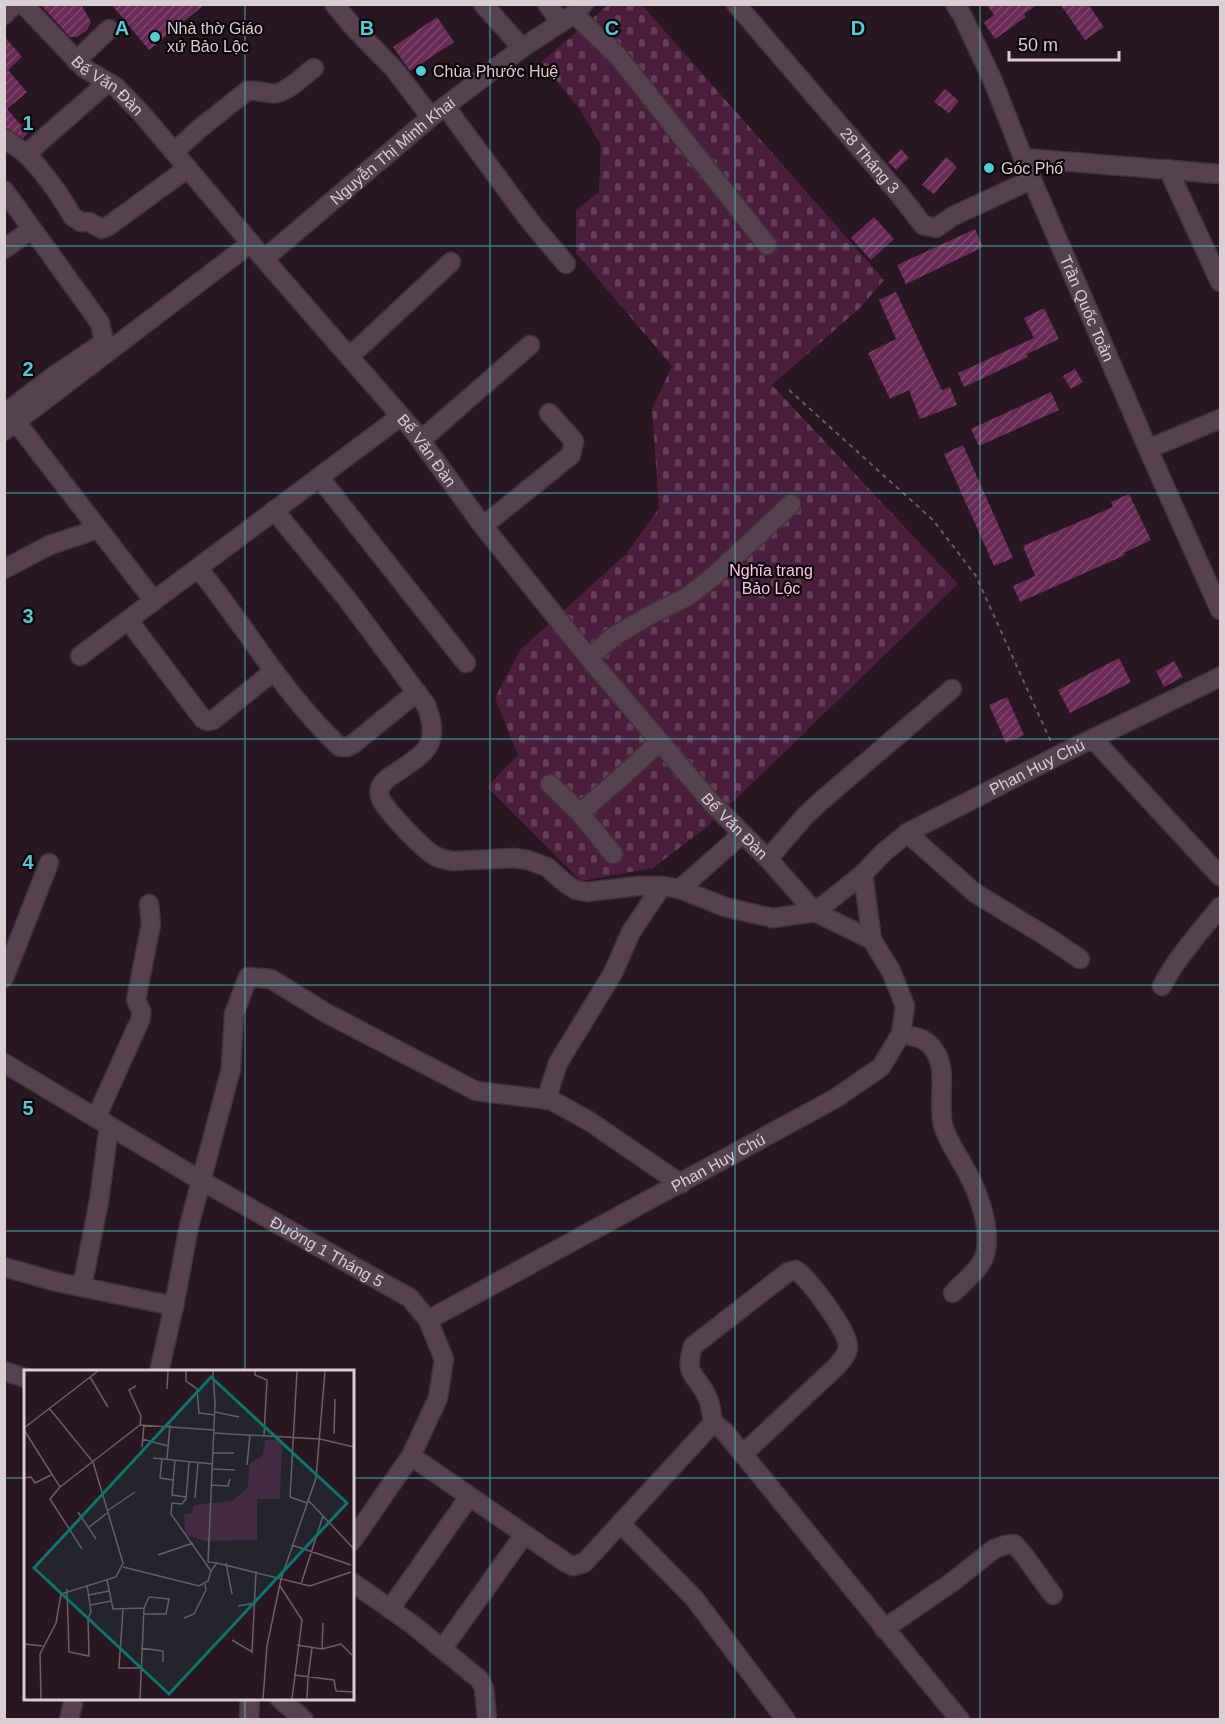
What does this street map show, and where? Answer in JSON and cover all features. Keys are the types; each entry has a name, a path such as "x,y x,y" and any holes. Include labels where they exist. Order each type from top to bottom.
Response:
{"street":[{"path":"4,15 15,4"},
{"name":"Bế Văn Đàn","path":"23,4 76,61 116,87 188,168 421,440 483,526 589,658 711,802 768,859 815,912"},
{"path":"334,4 355,29 438,112 566,264"},
{"path":"483,4 522,48"},
{"path":"548,4 573,13 618,56 767,245"},
{"name":"28 Tháng 3","path":"736,4 899,194 922,225 936,228 953,216 1031,180"},
{"name":"Trần Quốc Toản","path":"955,4 993,81 1031,180 1221,610"},
{"name":"Nguyễn Thị Minh Khai","path":"264,259 438,112 522,48 573,13"},
{"path":"76,61 109,29"},
{"path":"174,152 199,129 248,91 255,89 276,93 290,86 314,68"},
{"path":"26,154 108,82"},
{"path":"4,138 26,154 58,193 73,217 102,229 188,168"},
{"path":"1023,158 1221,174"},
{"path":"1168,170 1221,282"},
{"path":"4,190 100,323 104,342 51,378 8,422"},
{"path":"4,249 32,229"},
{"path":"8,422 251,243"},
{"path":"349,357 450,262"},
{"path":"421,440 530,345"},
{"path":"483,526 571,455 573,441 549,413"},
{"path":"80,656 401,416"},
{"path":"1148,449 1221,419"},
{"path":"8,422 98,529 154,601"},
{"path":"319,477 466,663"},
{"path":"589,658 614,636 687,597 791,504"},
{"path":"274,510 347,599 426,705 432,720 432,735 428,748 383,782 380,790 380,798 423,848 443,860 513,858 540,863 576,890 587,892 638,886 671,887 725,907 773,918 815,912 872,940"},
{"path":"4,569 50,545 98,529"},
{"path":"198,568 225,601 274,671 320,728 340,747 353,744 417,692"},
{"path":"128,620 203,719 208,721 213,720 274,671"},
{"name":"Phan Huy Chú","path":"815,912 863,874 907,833 1221,677"},
{"path":"768,859 821,801 952,689"},
{"path":"1093,739 1221,876"},
{"path":"580,813 660,741"},
{"path":"550,784 580,813 613,854"},
{"path":"907,833 975,893 1080,959"},
{"path":"546,1100 558,1063 613,973 632,932 671,887 742,834"},
{"path":"4,978 49,864"},
{"path":"863,874 872,940"},
{"path":"82,1287 99,1201 102,1122 141,1017 136,1000 151,924 149,904"},
{"path":"1162,986 1169,972 1221,907"},
{"name":"Phan Huy Chú","path":"428,1320 836,1098 881,1067 902,1034 905,1006 891,971 872,940"},
{"path":"159,1370 189,1226 231,1069 234,1014 248,976 271,979 326,1013 476,1091 551,1100 589,1121 681,1184"},
{"path":"902,1034 923,1038 938,1056 941,1065 942,1119 946,1136 969,1175 985,1224 986,1250 981,1263 953,1293"},
{"name":"Đường 1 Tháng 5","path":"4,1063 200,1180 410,1298 428,1320 444,1359 438,1398 411,1456 354,1538"},
{"path":"4,1267 82,1287 174,1306"},
{"path":"743,1454 837,1366 848,1350 848,1342 831,1313 805,1276 796,1270 788,1272 693,1346 689,1359 690,1370 708,1398 714,1423 724,1431 960,1719"},
{"path":"4,1371 24,1377"},
{"path":"411,1456 524,1535 573,1566 584,1563 714,1423"},
{"path":"390,1609 469,1497"},
{"path":"621,1524 694,1598 786,1719"},
{"path":"442,1648 524,1535"},
{"path":"884,1629 994,1550 1005,1545 1014,1544 1053,1595"},
{"path":"354,1583 442,1648 479,1679 483,1688 488,1719"},
{"path":"69,1719 74,1700"},
{"path":"249,1719 250,1700"},
{"path":"281,1700 304,1719"}],"path":[{"path":"789,390 933,520 976,576 1058,756"}],"green space":[{"name":"Nghĩa trang Bảo Lộc","path":"608,5 642,5 884,280 861,307 772,385 958,584 707,827 653,868 581,881 487,787 518,755 495,698 520,650 626,554 659,508 652,409 672,366 576,253 576,210 599,192 601,145 579,108 541,62"}],"building":[{"path":"40,4 81,4 91,22 87,30 77,37 70,37"},
{"path":"111,4 205,4 149,50"},
{"path":"986,4 1038,4 1024,14 1026,17 995,39 984,23 994,15"},
{"path":"1060,4 1088,4 1104,27 1085,40"},
{"path":"437,17 454,42 410,71 393,47"},
{"path":"4,36 22,57 8,70 27,92 7,109 28,133 23,138 4,127"},
{"path":"945,89 959,101 949,113 934,102"},
{"path":"901,149 909,158 896,170 888,162"},
{"path":"946,157 957,167 934,194 922,185"},
{"path":"874,217 894,239 871,260 851,238"},
{"path":"975,229 983,247 906,284 897,265"},
{"path":"896,292 942,390 950,387 957,405 920,419 909,390 890,399 868,353 896,339 879,300"},
{"path":"1044,308 1059,339 1027,354 1028,357 964,387 958,373 1034,338 1024,318"},
{"path":"1075,369 1083,382 1071,389 1063,376"},
{"path":"1051,392 1059,410 979,446 971,429"},
{"path":"963,445 1013,558 994,566 944,454"},
{"path":"1129,494 1151,540 1124,553 1125,555 1020,602 1013,586 1035,576 1023,546 1113,507 1111,502"},
{"path":"1119,658 1131,682 1070,713 1058,690"},
{"path":"1174,661 1183,677 1164,687 1156,671"},
{"path":"1007,697 1024,735 1006,743 989,705"}],"place":[{"name":"Nhà thờ Giáo xứ Bảo Lộc","path":"155,37"},
{"name":"Chùa Phước Huệ","path":"421,71"},
{"name":"Góc Phố","path":"989,168"}]}
